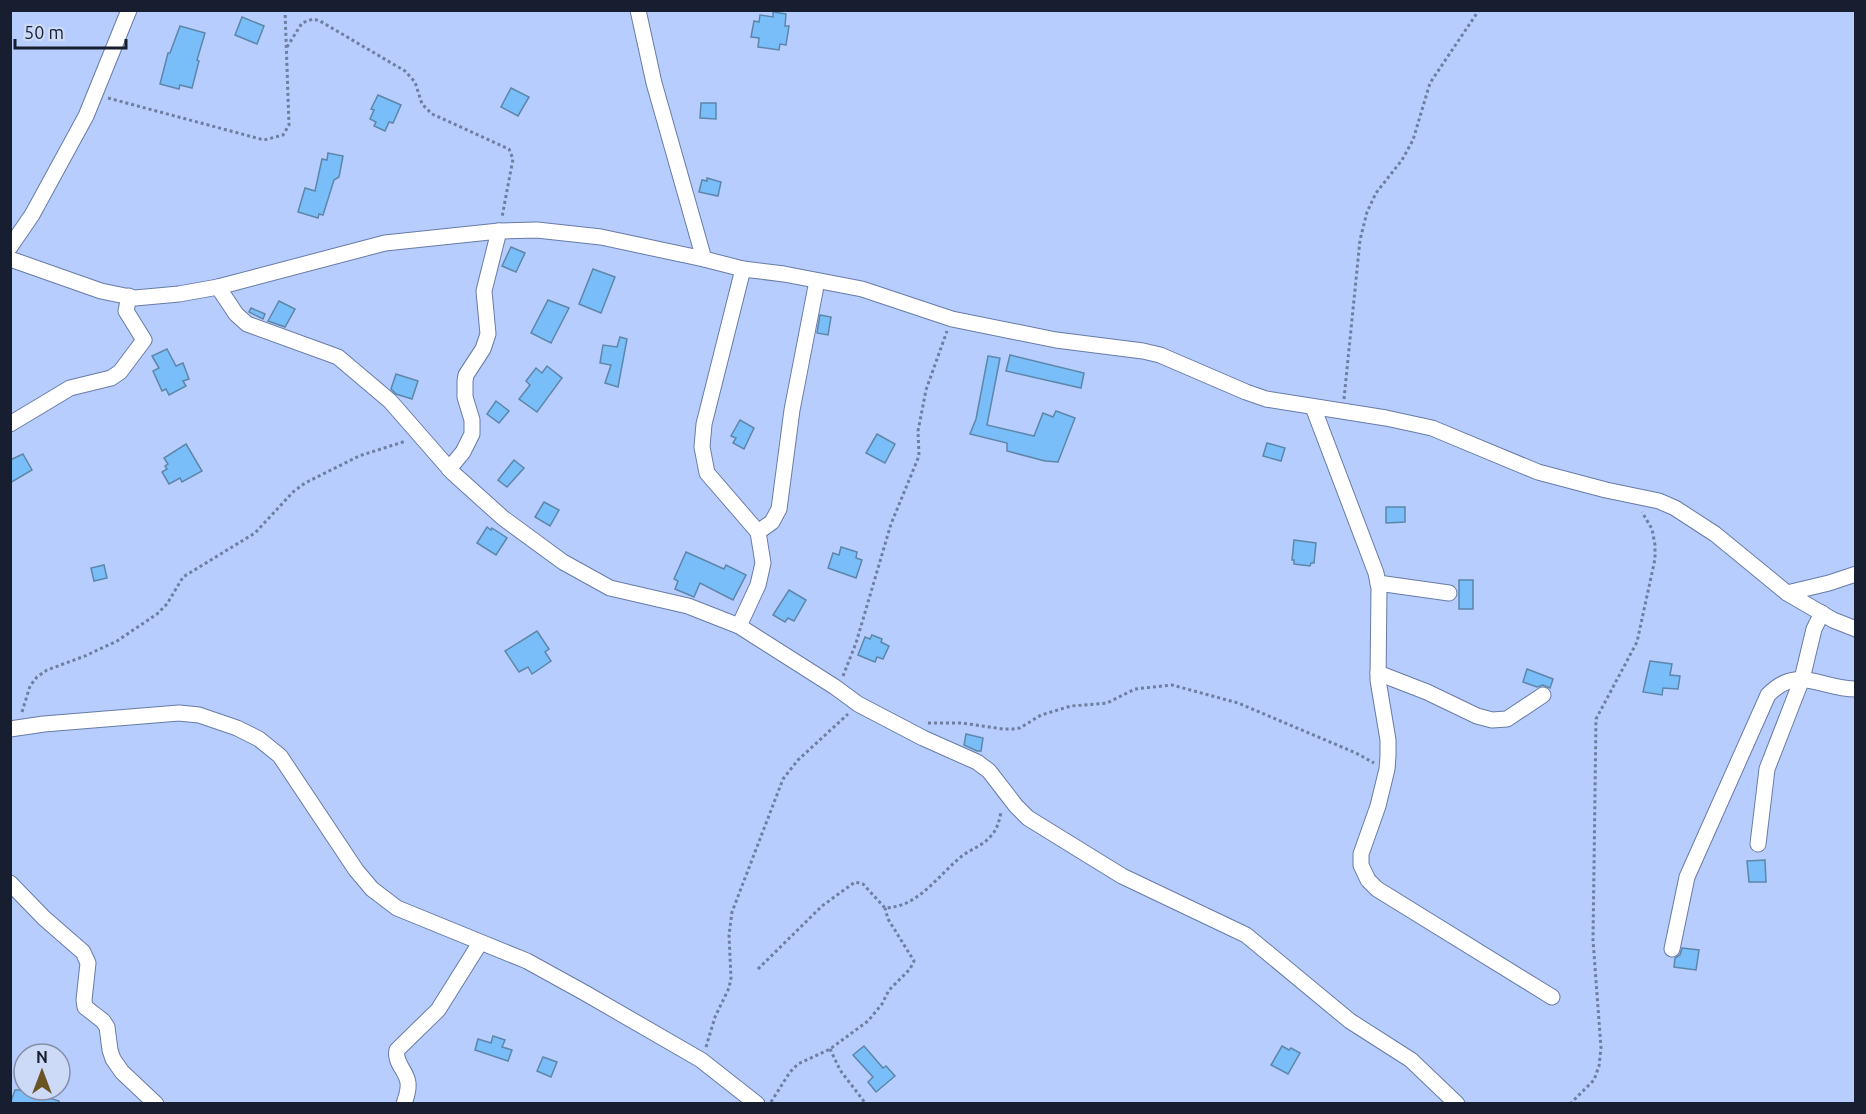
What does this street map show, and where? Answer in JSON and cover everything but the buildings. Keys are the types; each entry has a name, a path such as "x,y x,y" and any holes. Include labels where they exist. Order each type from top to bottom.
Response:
{"street":[{"path":"10,247 32,215 96,94 129,10"},
{"path":"638,10 654,83 704,259"},
{"path":"10,260 101,291 129,296 179,294 218,287 385,243 499,231 537,230 601,237 743,269 862,289 952,319 1056,340 1160,355 1266,399 1343,410 1432,428 1538,472 1659,501 1675,508 1715,534 1787,593 1856,629"},
{"path":"449,469 463,452 472,434 472,420 464,388 466,375 478,359 488,334 484,291 499,231"},
{"path":"739,626 758,585 763,563 758,532 707,473 702,447 704,424 743,269"},
{"path":"758,532 772,522 779,509 792,410 817,281"},
{"path":"218,287 236,314 247,324 338,357 390,401 449,469 503,518 572,567 610,588 688,606 739,626 858,704 923,738 977,762 989,771 1028,818 1122,876 1246,935 1350,1021 1411,1060 1457,1104"},
{"path":"10,424 70,388 100,382 120,372 144,340 126,311 129,296"},
{"path":"1313,407 1378,583 1378,672 1388,740 1387,769 1378,806 1361,854 1361,865 1368,880 1377,889 1552,997"},
{"path":"1787,593 1856,574"},
{"path":"1378,583 1449,593"},
{"path":"1758,844 1767,769 1802,679 1814,629 1822,613"},
{"path":"1378,672 1477,716 1492,720 1507,719 1543,695"},
{"path":"1672,949 1687,876 1768,695 1788,681 1802,679 1835,688 1856,689"},
{"path":"14,729 179,713 199,715 237,728 260,739 280,756 356,870 372,889 397,908 527,961 701,1060 758,1104"},
{"path":"10,883 44,918 83,952 88,963 85,1007 107,1027 113,1059 122,1072 156,1104"},
{"path":"404,1104 408,1081 396,1058 397,1050 438,1010 480,943"}],"path":[{"path":"96,94 264,140 283,135 289,125 285,10"},
{"path":"1343,410 1360,240 1366,213 1376,193 1402,160 1413,140 1430,82 1479,10"},
{"path":"287,47 302,23 312,18 320,21 405,71 415,82 422,104 432,114 509,149 513,159 499,231"},
{"path":"835,687 856,643 891,524 919,456 918,431 926,390 952,319"},
{"path":"14,729 30,686 37,677 47,670 117,641 157,614 167,604 183,577 255,533 292,492 359,456 420,437"},
{"path":"1570,1104 1594,1080 1599,1066 1601,1048 1593,940 1596,719 1636,642 1655,559 1652,529 1632,495"},
{"path":"899,725 962,723 1003,729 1020,728 1041,715 1071,706 1107,703 1135,689 1172,685 1238,703 1356,753 1387,769"},
{"path":"701,1060 715,1017 729,988 731,978 729,935 732,912 783,779 798,760 858,704"},
{"path":"885,908 894,907 923,893 962,856 990,837 998,826 1002,812 1001,786"},
{"path":"758,969 822,906 855,882 863,884 885,908 888,919 915,963 889,990 882,1004 868,1022 830,1049 793,1069 770,1104"},
{"path":"830,1049 840,1070 866,1104"}]}
